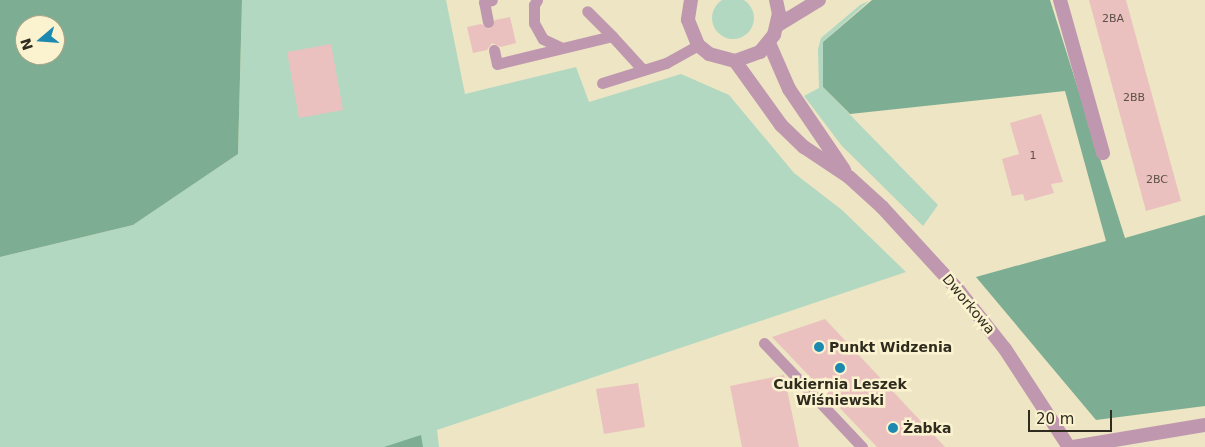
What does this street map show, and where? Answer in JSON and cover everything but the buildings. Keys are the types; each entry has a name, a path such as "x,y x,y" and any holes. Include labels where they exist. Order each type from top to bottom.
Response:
{"street":[{"path":"688,2 691,33 698,44 709,54 735,61 760,52 769,43 778,25 776,0"},
{"path":"778,25 819,0"},
{"path":"1060,0 1104,153"},
{"name":"Dworkowa","path":"769,43 789,89 849,177"},
{"name":"Dworkowa","path":"735,61 781,125 804,147 849,177 912,238 969,303 1005,349 1069,447"},
{"path":"1074,447 1205,425"}],"lane":[{"path":"488,22 484,2 492,0"},
{"path":"537,0 534,5 534,23 543,39 562,48"},
{"path":"587,11 643,70"},
{"path":"494,50 497,64 612,36"},
{"path":"602,83 666,63 698,44"},
{"path":"764,343 862,447"}],"green space":[{"path":"729,-3 737,-3 748,3 754,18 748,33 737,39 729,39 718,33 712,22 712,14 718,3"},
{"path":"0,0 242,0 238,154 133,225 0,257"},
{"path":"242,0 446,0 465,94 576,67 589,102 681,74 729,95 794,173 842,210 906,272 437,430 439,447 0,447 0,257 133,225 238,154"},
{"path":"872,0 1050,0 1125,238 1205,215 1205,406 1096,420 976,277 1106,241 1065,91 850,114 823,87 823,42"},
{"path":"869,1 823,42 823,87 938,205 923,226 842,146 804,96 819,88 818,49 821,38 860,5"},
{"path":"421,435 423,447 384,447"}],"place":[{"name":"Punkt Widzenia","path":"819,347"},
{"name":"Cukiernia Leszek Wiśniewski","path":"840,368"},
{"name":"Żabka","path":"893,428"}]}
